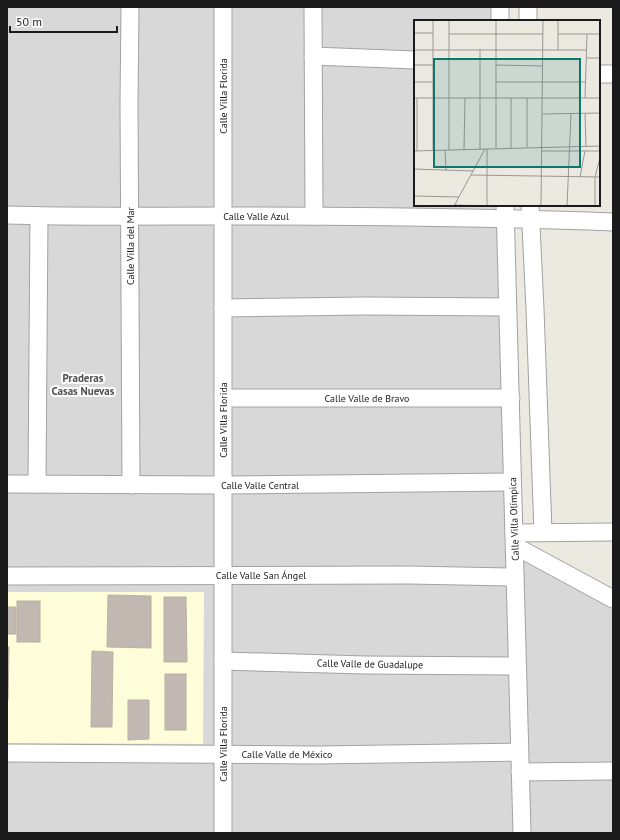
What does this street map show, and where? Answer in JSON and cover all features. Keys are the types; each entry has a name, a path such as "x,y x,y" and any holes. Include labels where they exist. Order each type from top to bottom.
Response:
{"street":[{"name":"Calle Villa del Mar","path":"130,7 129,104 131,485"},
{"name":"Calle Villa Florida","path":"223,7 223,833"},
{"path":"313,7 314,216"},
{"path":"500,7 500,20"},
{"path":"528,7 528,20"},
{"path":"313,56 414,60"},
{"path":"600,74 613,74"},
{"name":"Calle Valle Azul","path":"7,215 314,216 505,211 530,212 613,222"},
{"name":"Calle Villa Olímpica","path":"505,211 522,833"},
{"path":"530,212 543,532"},
{"path":"37,484 39,216"},
{"path":"223,308 364,306 508,307"},
{"name":"Calle Valle de Bravo","path":"224,398 511,398"},
{"name":"Calle Valle Central","path":"7,484 224,485 512,482"},
{"path":"515,539 543,532 613,532"},
{"path":"515,539 613,599"},
{"name":"Calle Valle San Ángel","path":"7,576 409,575 515,577"},
{"name":"Calle Valle de Guadalupe","path":"223,661 517,666"},
{"name":"Calle Valle de México","path":"7,753 410,754 519,752"},
{"path":"520,772 613,772"}],"shaded area":[{"name":"Praderas Casas Nuevas","path":"7,7 497,7 498,20 414,20 414,206 501,206 507,551 613,609 613,833 7,833"},
{"path":"7,592 204,592 203,744 7,743"}],"building":[{"path":"108,595 151,596 151,648 107,647"},
{"path":"164,597 186,597 187,662 164,662"},
{"path":"17,601 40,601 40,642 17,642"},
{"path":"7,607 16,607 16,634 7,634"},
{"path":"7,647 9,647 8,700 7,700"},
{"path":"92,651 113,652 112,727 91,727"},
{"path":"165,674 186,674 186,730 165,730"},
{"path":"128,700 149,700 149,739 128,740"}],"district":[{"name":"Praderas Casas Nuevas","path":"83,384"}]}
